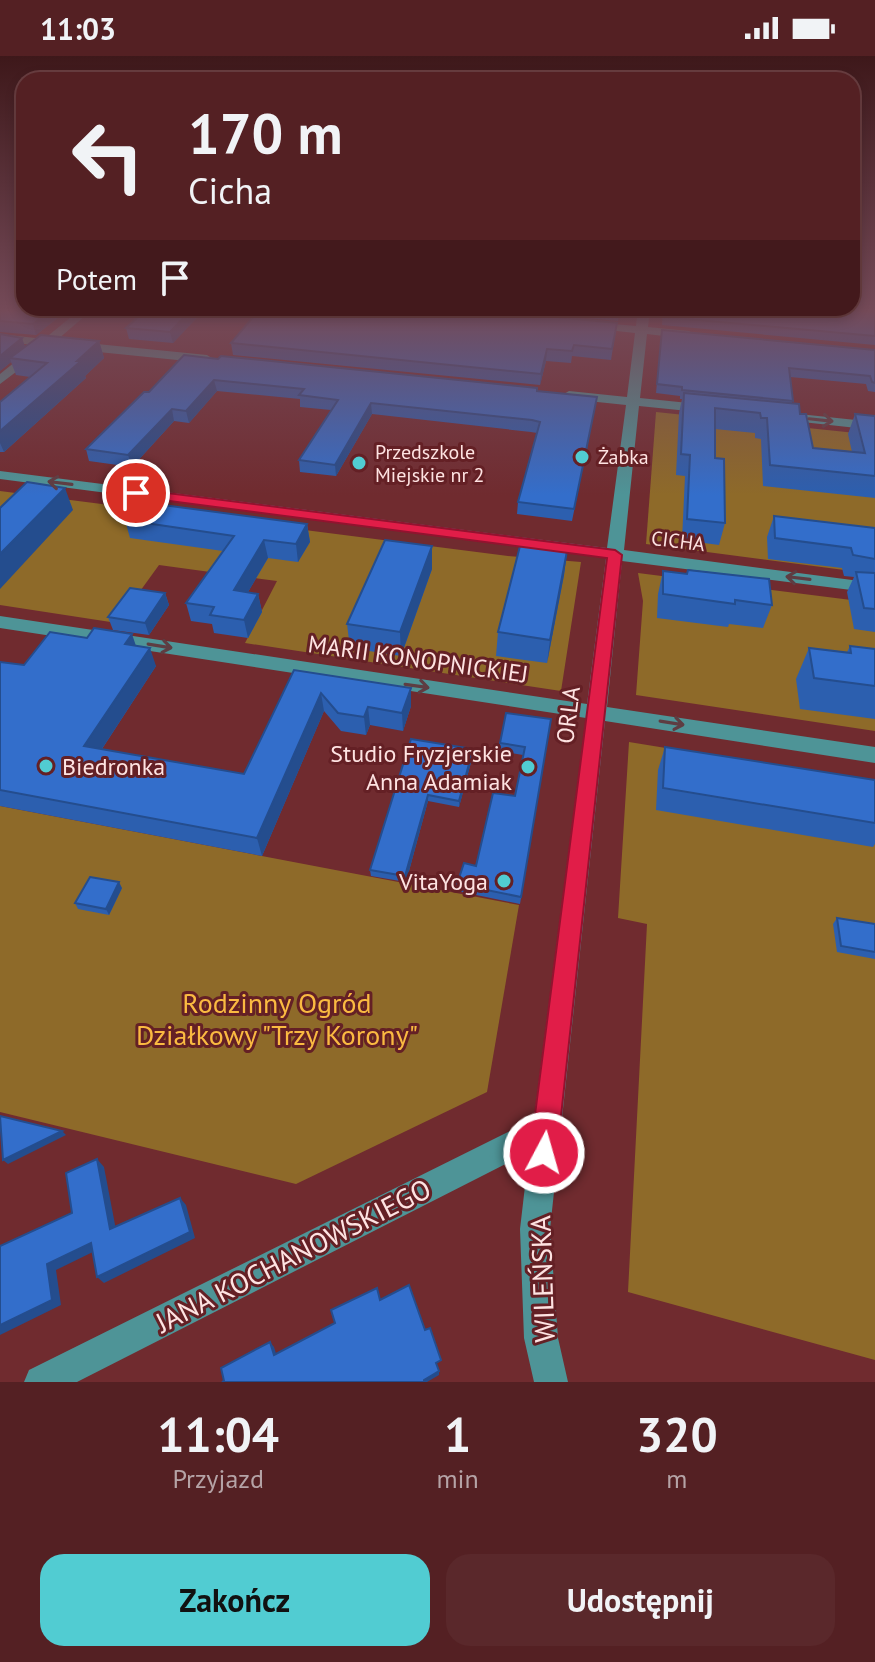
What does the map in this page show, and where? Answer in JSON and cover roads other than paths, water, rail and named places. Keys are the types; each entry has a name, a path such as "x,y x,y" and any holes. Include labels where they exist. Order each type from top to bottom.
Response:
{"street":[{"name":"ORLA","path":"546,1128 636,371"},
{"path":"560,394 726,411"},
{"path":"771,415 875,426"},
{"name":"CICHA","path":"0,475 875,588"},
{"name":"MARII KONOPNICKIEJ","path":"0,622 875,755"},
{"name":"JANA KOCHANOWSKIEGO","path":"41,1382 546,1128"},
{"name":"WILEŃSKA","path":"546,1128 535,1229 541,1338 551,1382"}],"place":[{"name":"Żabka","path":"582,457"},
{"name":"Przedszkole Miejskie nr 2","path":"359,463"},
{"name":"Biedronka","path":"46,766"},
{"name":"Studio Fryzjerskie Anna Adamiak","path":"528,767"},
{"name":"VitaYoga","path":"504,881"}],"park label":[{"name":"Rodzinny Ogród Działkowy \"Trzy Korony\"","path":"277,1018"}]}
